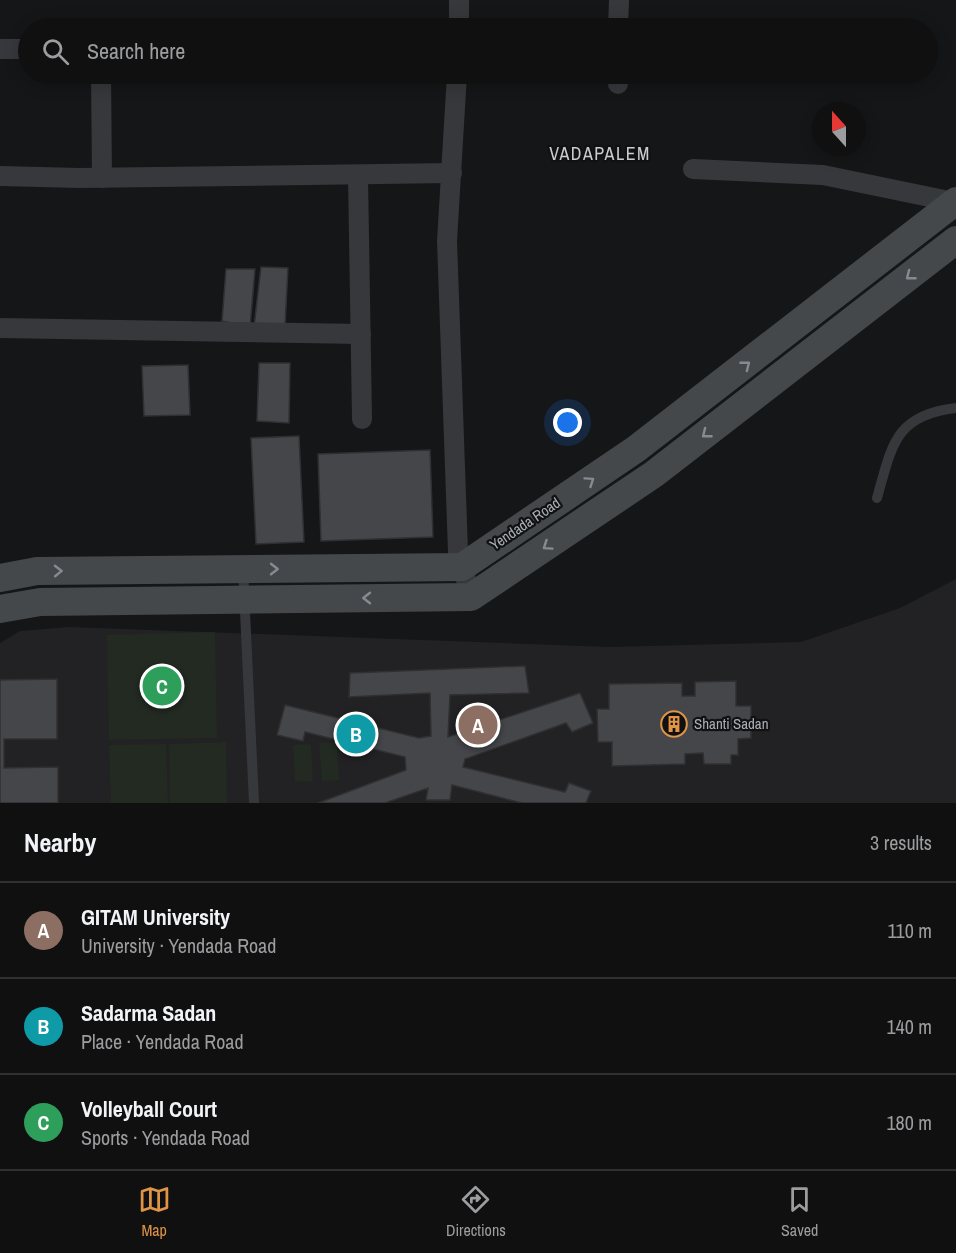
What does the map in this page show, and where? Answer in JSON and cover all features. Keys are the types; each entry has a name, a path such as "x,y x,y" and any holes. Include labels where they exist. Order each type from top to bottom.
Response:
{"main road":[{"name":"Yendada Road","path":"462,567 636,449 955,201"},
{"name":"Yendada Road","path":"471,597 654,474 956,240"},
{"path":"0,578 37,571 462,567"},
{"path":"0,609 40,602 471,597"}],"street":[{"path":"459,0 459,18"},
{"path":"618,18 619,0"},
{"path":"0,49 18,49"},
{"path":"101,84 102,178"},
{"path":"456,84 447,241 458,552 471,597"},
{"path":"693,169 823,175 955,201"},
{"path":"0,176 102,178 452,173"},
{"path":"358,176 362,419"},
{"path":"0,328 361,334"}],"lane":[{"path":"877,498 897,439 910,421 932,411 956,408"},
{"path":"243,569 254,803"}],"shaded area":[{"path":"956,579 956,803 0,803 0,643 20,631 69,627 608,647 801,642 900,608"},
{"path":"215,632 217,738 109,740 107,635"},
{"path":"226,742 227,803 170,803 169,744"},
{"path":"337,742 339,780 322,781 319,743"},
{"path":"166,744 168,803 111,803 109,745"},
{"path":"311,744 313,781 295,782 293,745"}],"building":[{"path":"261,267 288,268 285,325 254,327"},
{"path":"226,269 255,269 250,327 222,321"},
{"path":"259,363 290,363 289,423 257,421"},
{"path":"188,365 190,415 144,416 142,366"},
{"path":"299,436 304,542 256,544 251,438"},
{"path":"430,450 433,537 321,541 318,454"},
{"path":"525,666 529,693 450,695 448,737 580,693 593,723 572,732 566,723 465,759 463,767 565,792 569,783 591,791 586,803 522,803 452,785 450,800 426,800 428,788 385,803 318,803 406,770 405,757 305,732 303,741 277,735 285,705 419,738 431,736 430,693 349,697 350,673"},
{"path":"57,679 57,739 4,739 4,768 58,767 58,803 0,803 0,680"},
{"name":"Shanti Sadan","path":"736,681 736,706 751,706 751,738 738,739 738,755 731,755 731,764 704,764 703,753 685,754 685,764 612,766 612,742 598,742 597,709 609,709 609,684 682,683 682,696 695,696 695,682"}],"place":[{"name":"Volleyball Court","path":"162,686"},
{"name":"Shanti Sadan","path":"674,724"},
{"name":"GITAM University","path":"478,725"},
{"name":"Sadarma Sadan","path":"356,734"}],"district":[{"name":"VADAPALEM","path":"600,154"}]}
